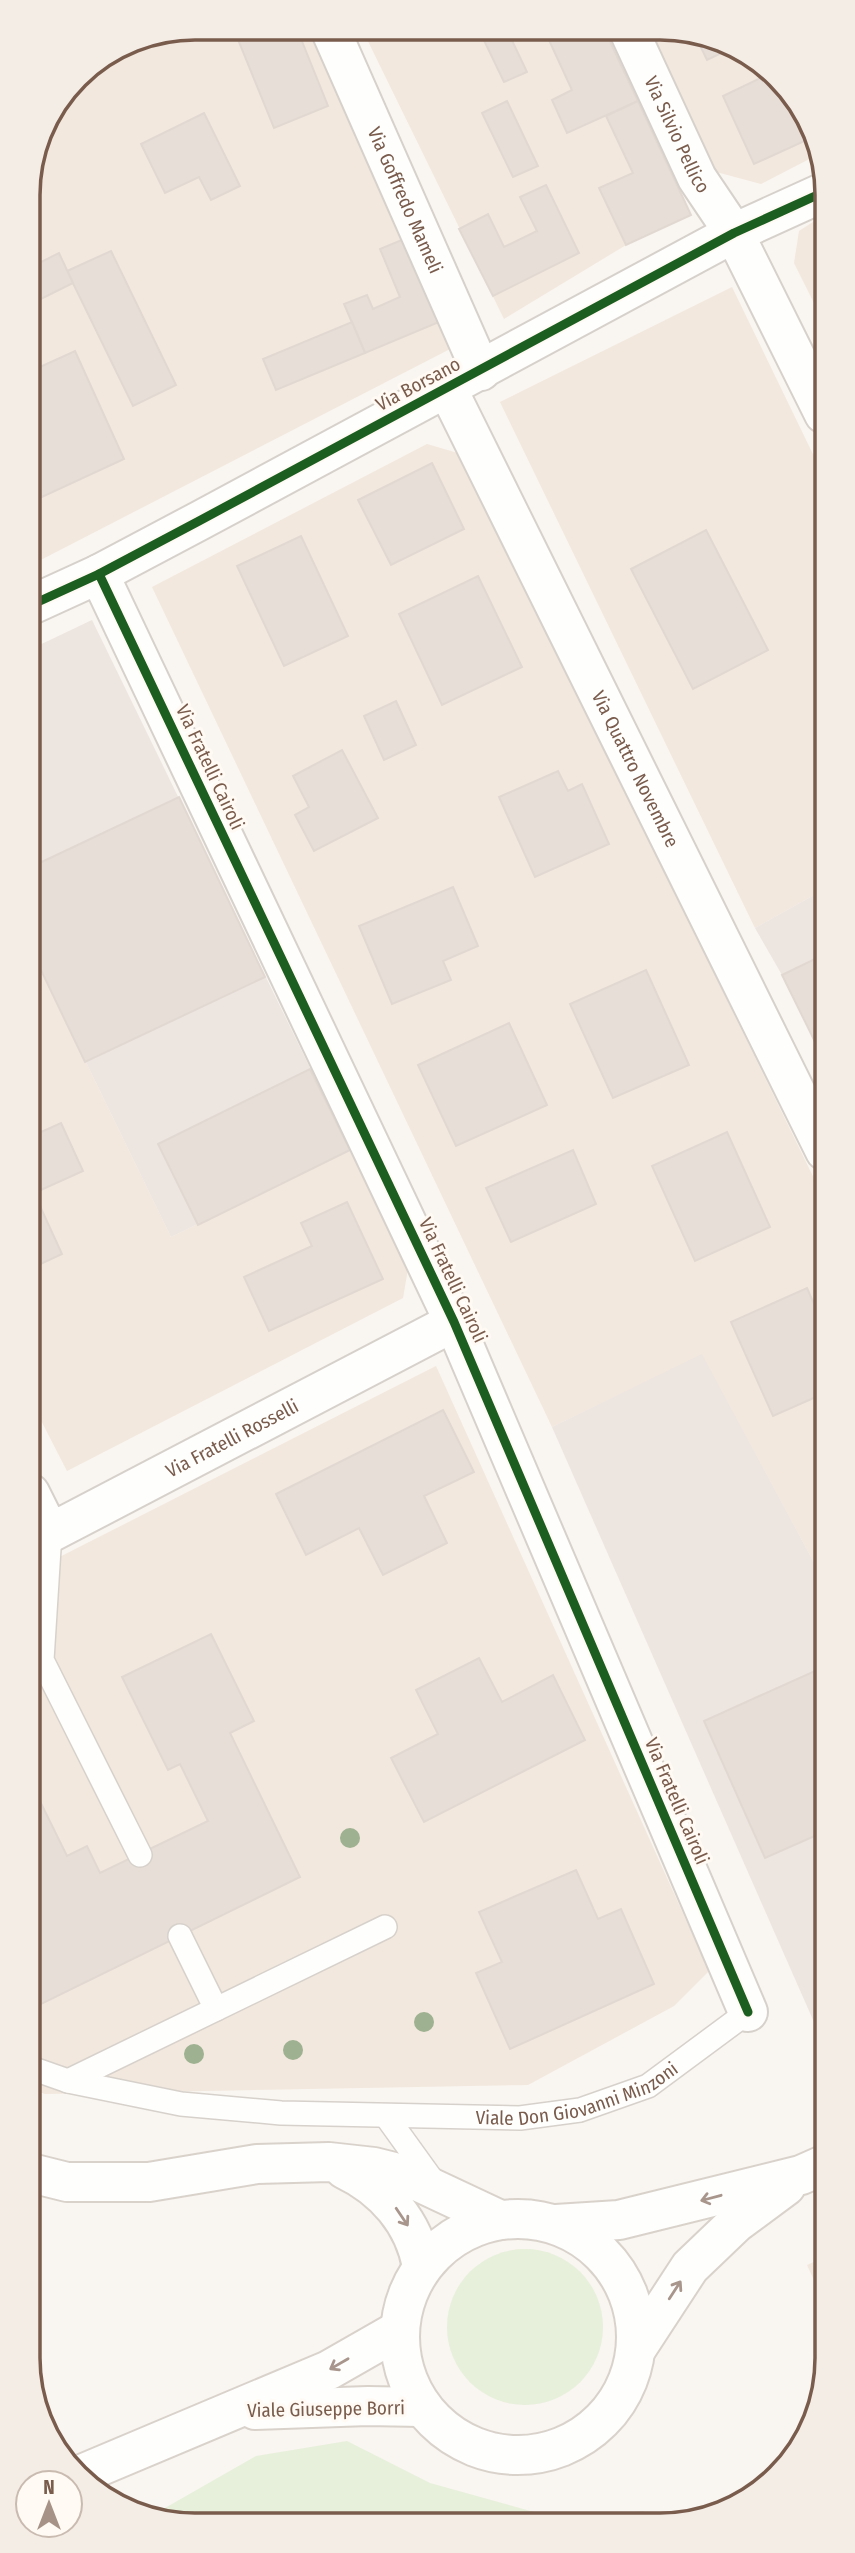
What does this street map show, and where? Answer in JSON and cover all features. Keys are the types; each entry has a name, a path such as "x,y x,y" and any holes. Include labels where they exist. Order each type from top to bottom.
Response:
{"street":[{"name":"Via Silvio Pellico","path":"633,40 697,178 734,233 815,396"},
{"name":"Via Goffredo Mameli","path":"335,41 481,370"},
{"name":"Via Borsano","path":"41,600 99,573 734,233 815,196"},
{"name":"Via Quattro Novembre","path":"447,388 815,1130"},
{"name":"Via Fratelli Cairoli","path":"99,573 454,1322 748,2012"},
{"name":"Via Fratelli Rosselli","path":"50,1533 454,1322"},
{"path":"40,1514 50,1533"},
{"path":"329,2162 360,2176 400,2213 419,2250 422,2267"},
{"path":"40,2176 67,2182 149,2182 257,2164 329,2162 374,2166 402,2174 500,2220"},
{"path":"554,2224 619,2220 814,2169"},
{"path":"637,2348 690,2267 736,2223 814,2169"},
{"path":"527,2218 554,2224 589,2242 617,2271 634,2308 637,2348 627,2388 603,2421 569,2445 529,2456 488,2453 450,2436 421,2407 403,2370 399,2330 406,2297 422,2267 443,2244 470,2228 500,2220 527,2218"},
{"name":"Viale Giuseppe Borri","path":"90,2471 329,2370 399,2330"},
{"name":"Viale Giuseppe Borri","path":"232,2412 368,2406 421,2407"}],"lane":[{"path":"50,1533 42,1660 139,1855"},
{"path":"68,2081 385,1927"},
{"path":"180,1936 216,2009"},
{"name":"Viale Don Giovanni Minzoni","path":"40,2071 68,2081 181,2104 281,2113 520,2118 580,2110 648,2086 748,2012"},
{"path":"386,2116 441,2192"}],"shaded area":[{"path":"609,40 691,215 626,245 504,319 368,41"},
{"path":"650,40 690,43 710,48 754,72 783,101 799,127 810,158 761,184 709,170"},
{"path":"314,41 452,348 41,560 42,175 48,145 72,101 93,79 118,61 145,48 165,43"},
{"path":"815,221 815,305 794,263 799,231"},
{"path":"732,287 815,458 815,895 755,928 500,402"},
{"path":"427,444 461,454 815,1180 814,1563 702,1355 552,1427 152,587"},
{"path":"92,620 350,1150 171,1237 41,969 41,644"},
{"path":"815,895 815,1042 782,975 755,928"},
{"path":"41,969 171,1237 350,1150 409,1263 403,1298 67,1471 40,1419"},
{"path":"702,1354 814,1563 814,2022 552,1427"},
{"path":"436,1366 709,1971 674,2006 528,2085 40,2092 40,1567"},
{"path":"814,2262 814,2280 807,2265"}],"green space":[{"path":"525,2249 555,2255 580,2272 597,2297 603,2327 597,2357 580,2382 555,2399 525,2405 495,2399 470,2382 453,2357 447,2327 453,2297 470,2272 495,2255"},
{"path":"347,2441 430,2483 538,2513 195,2513 163,2509 256,2456"}],"building":[{"path":"484,40 512,40 527,72 504,82"},
{"path":"549,40 609,40 638,101 567,133 552,100 572,90"},
{"path":"239,41 302,41 328,106 274,128"},
{"path":"700,46 721,53 707,60"},
{"path":"760,78 783,101 805,141 754,164 723,96"},
{"path":"507,101 538,166 513,177 482,113"},
{"path":"638,101 691,215 626,245 599,188 633,173 606,116"},
{"path":"204,113 240,186 211,200 199,177 165,193 141,144"},
{"path":"546,185 579,253 493,296 459,229 488,214 504,247 537,231 520,197"},
{"path":"404,239 439,322 365,353 344,304 367,295 373,309 400,297 380,249"},
{"path":"111,251 176,385 133,406 67,271"},
{"path":"59,253 73,283 41,299 41,262"},
{"path":"352,322 365,353 276,390 263,359"},
{"path":"75,351 124,459 42,497 41,494 41,367"},
{"path":"432,463 464,529 391,565 358,500"},
{"path":"706,530 768,650 693,689 631,569"},
{"path":"301,536 348,636 284,666 237,566"},
{"path":"478,576 522,667 442,705 399,614"},
{"path":"396,701 416,745 384,760 364,716"},
{"path":"342,750 378,818 314,851 295,815 309,807 293,776"},
{"path":"558,771 568,791 582,784 609,844 535,877 499,797"},
{"path":"179,797 265,977 85,1062 41,969 41,862"},
{"path":"453,887 478,946 443,961 451,980 392,1004 359,926"},
{"path":"815,959 815,1041 782,975"},
{"path":"646,970 689,1065 613,1098 570,1004"},
{"path":"509,1023 547,1105 456,1146 418,1065"},
{"path":"310,1069 350,1150 198,1225 158,1144"},
{"path":"61,1123 83,1171 41,1190 41,1132"},
{"path":"727,1132 770,1227 695,1261 652,1166"},
{"path":"573,1150 596,1204 511,1242 486,1188"},
{"path":"347,1202 383,1279 269,1331 244,1277 312,1246 301,1223"},
{"path":"41,1207 62,1254 41,1264"},
{"path":"807,1288 814,1305 814,1398 773,1416 731,1322"},
{"path":"443,1410 474,1472 424,1496 447,1543 383,1575 359,1528 306,1555 276,1494"},
{"path":"211,1634 254,1721 230,1733 300,1877 40,2004 40,1802 67,1856 87,1846 100,1873 208,1821 180,1764 168,1770 122,1677"},
{"path":"479,1658 502,1702 553,1675 585,1740 424,1822 391,1758 438,1734 416,1690"},
{"path":"814,1671 814,1836 765,1858 704,1721"},
{"path":"576,1870 598,1919 621,1909 654,1984 510,2049 476,1973 502,1962 479,1912"}],"cycle path":[{"path":"41,601 99,574 199,521 734,233 815,196"},
{"path":"99,574 454,1322 748,2012"}]}
